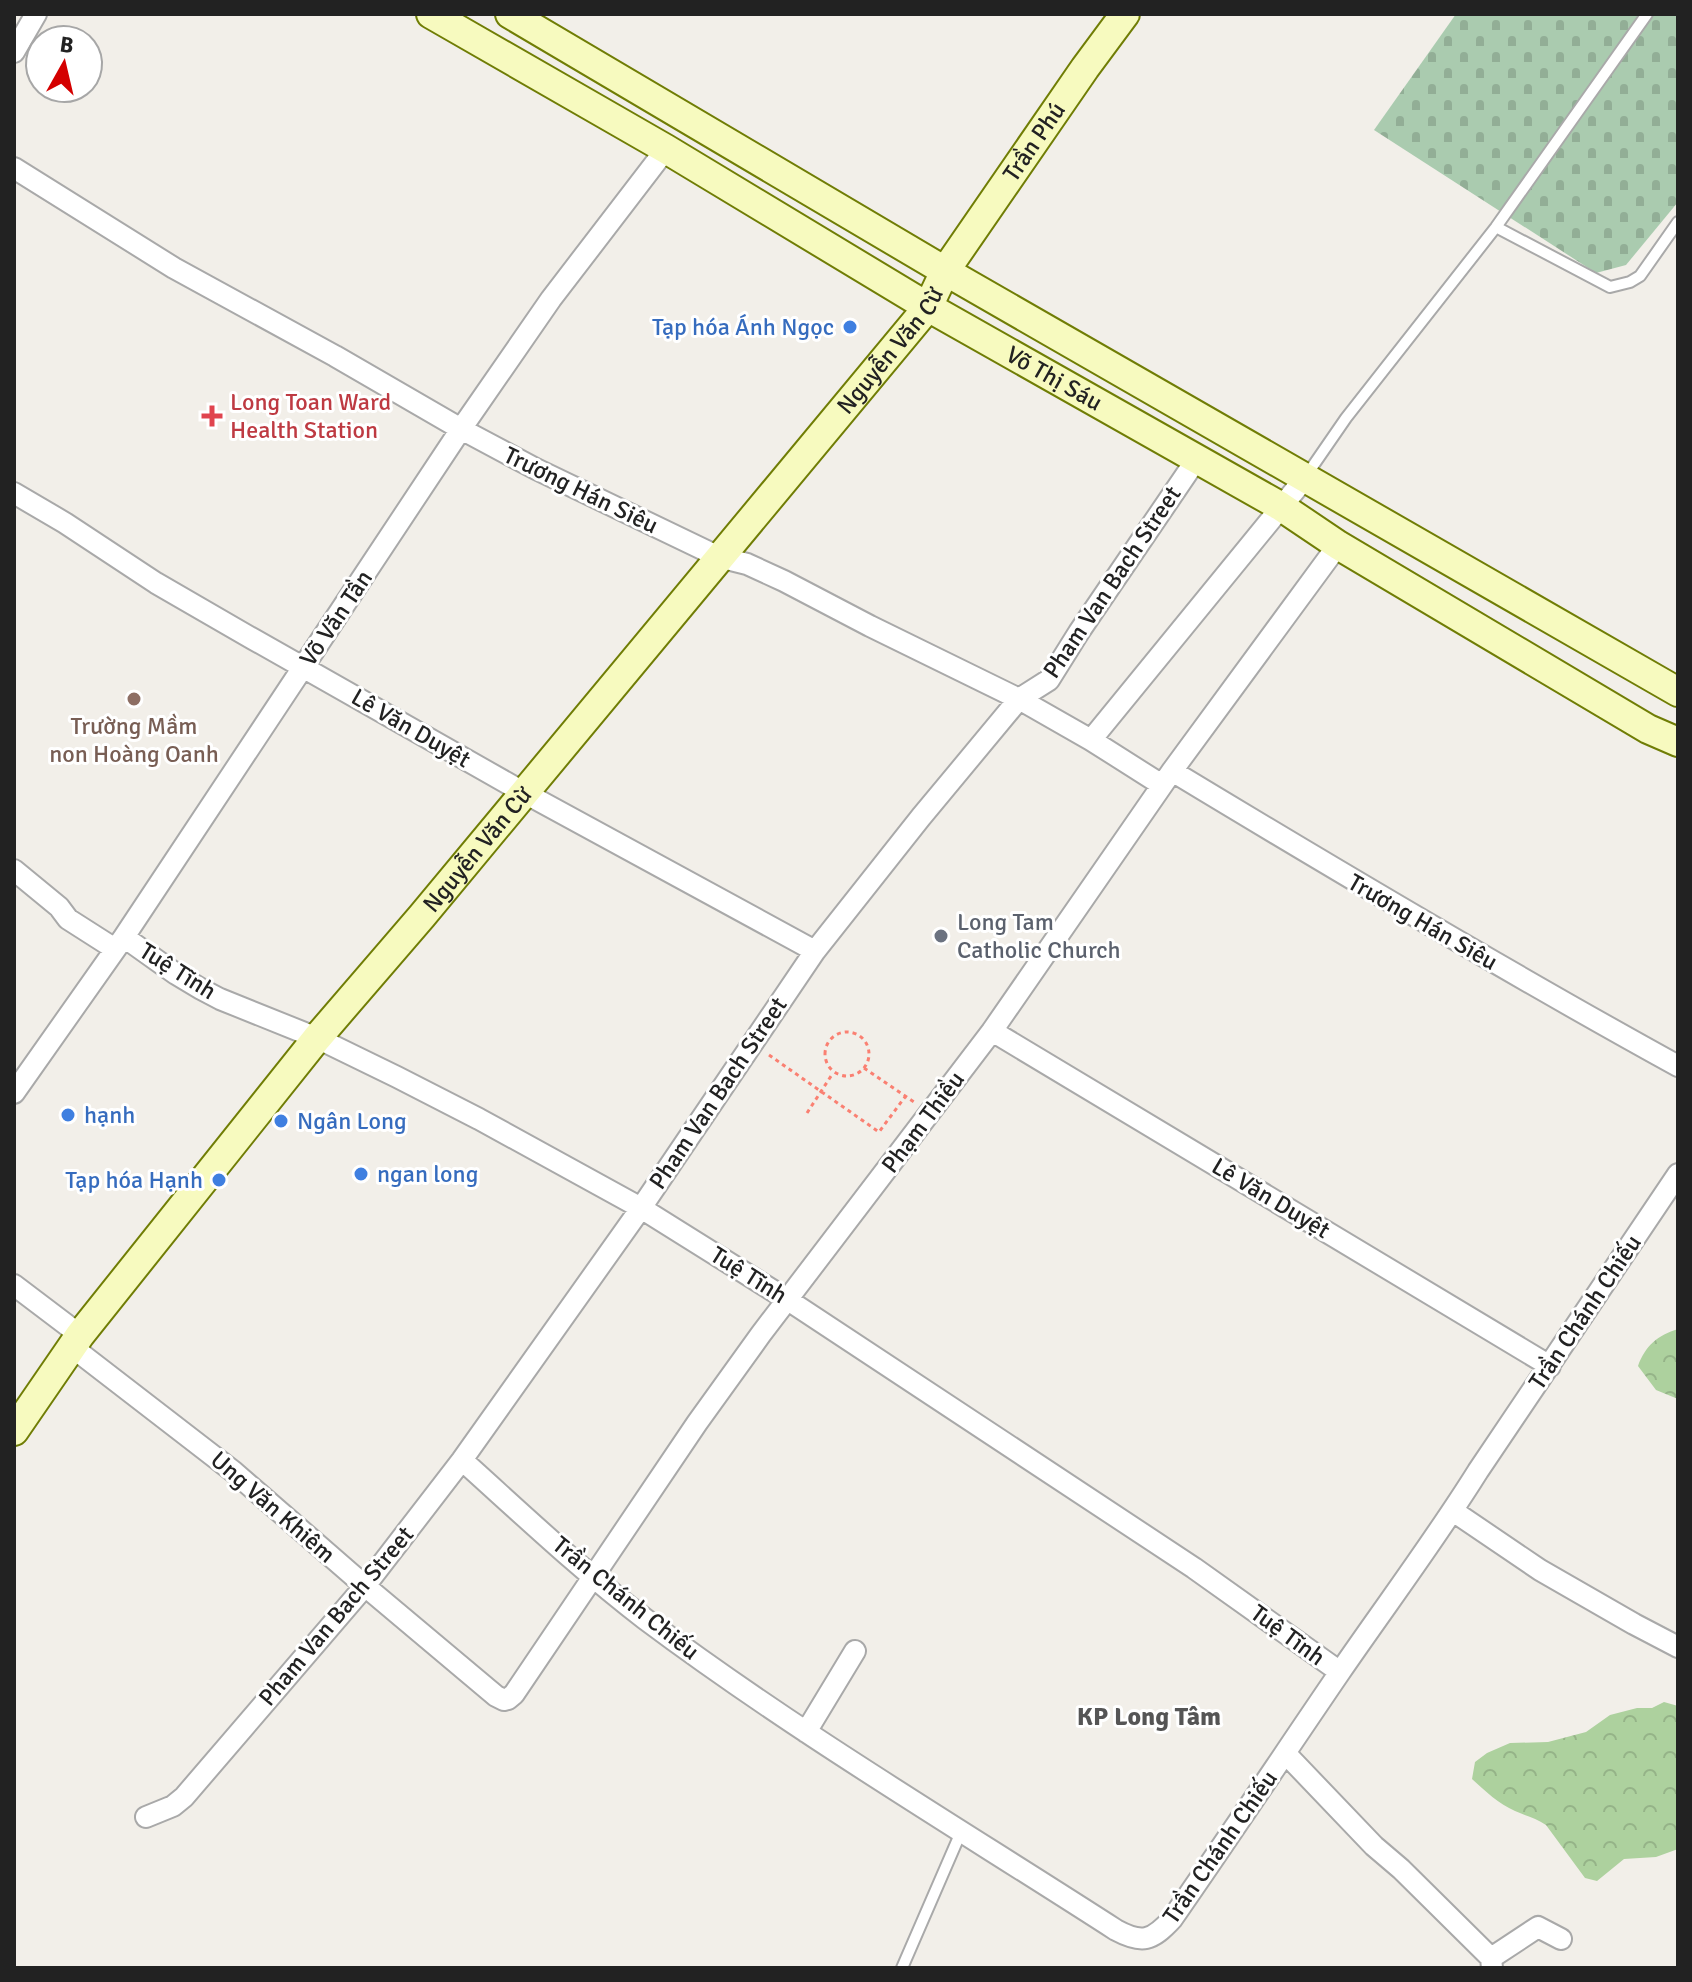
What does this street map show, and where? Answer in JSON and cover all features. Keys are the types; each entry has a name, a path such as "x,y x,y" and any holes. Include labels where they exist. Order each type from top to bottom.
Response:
{"main road":[{"name":"Võ Thị Sáu","path":"431,14 666,149 928,307 1280,506 1338,545 1648,729 1678,742"},
{"name":"Võ Thị Sáu","path":"510,14 945,271 1678,692"},
{"name":"Trần Phú","path":"945,271 1125,14"},
{"name":"Nguyễn Văn Cừ","path":"14,1431 76,1341 317,1038 928,307 945,271"}],"street":[{"path":"14,52 36,14"},
{"name":"Võ Văn Tần","path":"14,1093 120,943 461,429 551,299 666,149"},
{"name":"Trương Hán Siêu","path":"14,168 174,268 461,429 536,469 719,557 747,564 784,581 1019,699 1167,778 1678,1066"},
{"name":"Pham Van Bach Street","path":"146,1817 173,1806 184,1797 365,1586 462,1460 641,1208 815,951 1019,699 1049,680 1196,460"},
{"path":"1091,740 1305,478"},
{"name":"Lê Văn Duyệt","path":"14,493 156,583 523,792 815,951"},
{"name":"Phạm Thiều","path":"508,1699 761,1334 992,1031 1167,778 1338,545"},
{"name":"Tuệ Tĩnh","path":"14,870 59,907 68,919 120,943 220,999 317,1038 479,1119 641,1208 788,1300 1194,1568 1340,1672"},
{"name":"Lê Văn Duyệt","path":"992,1031 1550,1366"},
{"name":"Trần Chánh Chiếu","path":"462,1460 593,1577 654,1625 806,1732 1116,1930 1143,1939 1154,1936 1172,1919 1453,1511 1678,1174"},
{"name":"Ung Văn Khiêm","path":"14,1285 496,1696 508,1699"},
{"path":"1453,1511 1540,1570 1678,1647"},
{"path":"806,1732 855,1651"},
{"path":"1286,1754 1492,1963 1538,1927 1561,1939"}],"lane":[{"path":"1305,478 1346,418 1496,227 1647,14"},
{"path":"1496,227 1610,287 1640,276 1676,227"},
{"path":"902,1968 961,1832"}],"path":[{"path":"845,1032 859,1035 868,1046 869,1060 864,1068 848,1076 834,1071 826,1059 827,1045 845,1032"},
{"path":"753,1043 879,1132 905,1097"},
{"path":"864,1068 917,1104"},
{"path":"807,1113 834,1071"}],"green space":[{"path":"1456,14 1678,14 1678,202 1626,265 1596,273 1374,130"},
{"path":"1678,1329 1678,1399 1656,1390 1638,1366 1653,1342"},
{"path":"1664,1702 1678,1706 1678,1849 1656,1857 1624,1859 1597,1881 1585,1878 1546,1825 1503,1805 1472,1779 1475,1762 1510,1743 1548,1742 1586,1732 1610,1715 1637,1708 1652,1708"}],"place":[{"name":"Tạp hóa Ánh Ngọc","path":"850,327"},
{"name":"Long Toan Ward Health Station","path":"212,416"},
{"name":"Trường Mầm non Hoàng Oanh","path":"134,699"},
{"name":"Long Tam Catholic Church","path":"941,936"},
{"name":"hạnh","path":"68,1115"},
{"name":"Ngân Long","path":"281,1121"},
{"name":"ngan long","path":"361,1174"},
{"name":"Tạp hóa Hạnh","path":"219,1180"}],"district":[{"name":"KP Long Tâm","path":"1149,1717"}]}
